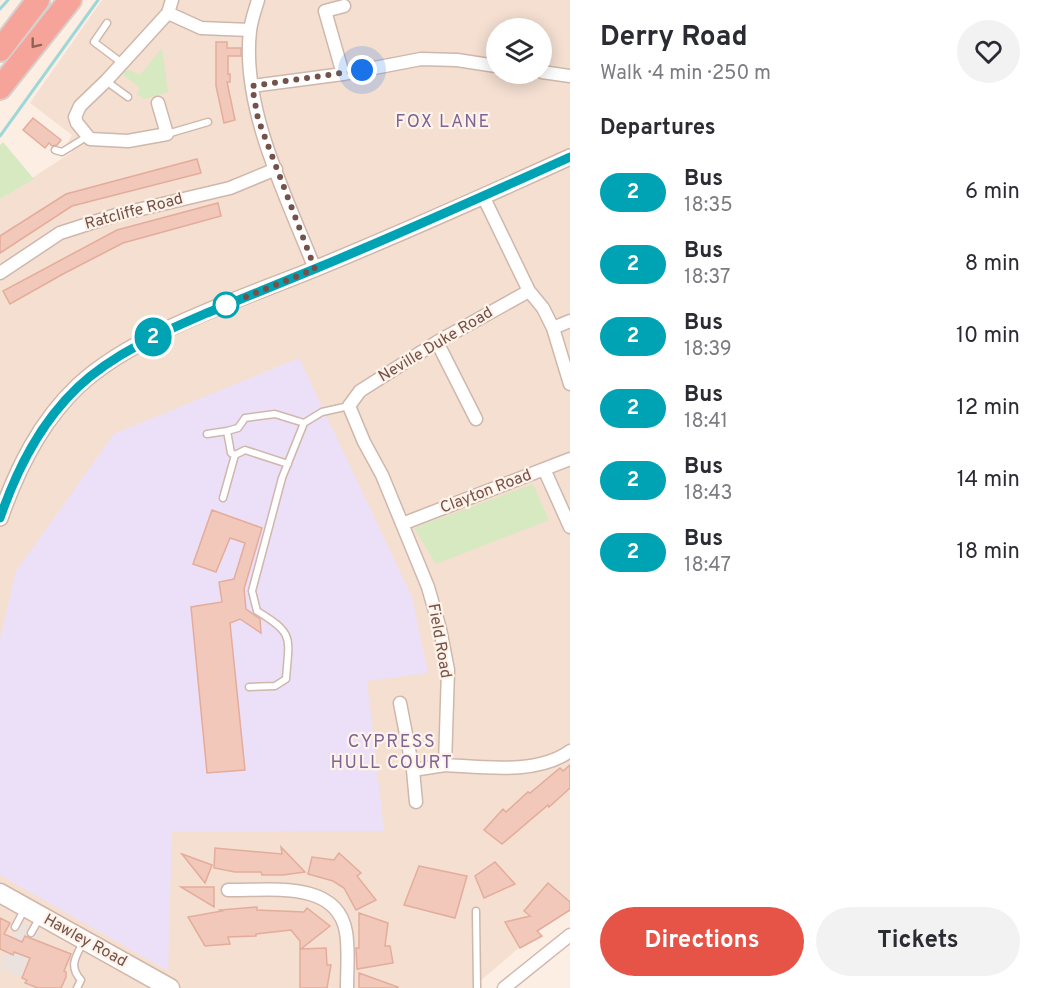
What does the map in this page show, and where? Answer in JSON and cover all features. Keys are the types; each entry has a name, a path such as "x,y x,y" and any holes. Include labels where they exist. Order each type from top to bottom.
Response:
{"highway":[{"path":"0,50 38,0"},
{"path":"0,88 70,0"}],"main road":[{"name":"Hawley Road","path":"0,893 170,988"}],"street":[{"path":"158,103 167,134 128,141 90,139 75,117 80,106 168,13 172,0"},
{"path":"258,0 250,30 249,59 258,119 315,269"},
{"path":"343,74 325,10 344,6"},
{"path":"168,13 201,28 250,30"},
{"path":"252,86 343,74 421,59 457,60 486,64"},
{"path":"552,73 570,76"},
{"path":"0,518 5,485 52,416 78,386 97,371 144,342 179,325 315,269 570,157"},
{"name":"Ratcliffe Road","path":"0,273 60,234 117,215 230,188 276,169"},
{"path":"483,196 529,291 543,308 553,328 570,384"},
{"name":"Neville Duke Road","path":"349,406 360,391 437,342 529,291"},
{"path":"553,328 570,321"},
{"path":"437,342 476,419"},
{"name":"Field Road","path":"349,406 364,442 382,475 428,587 440,629 448,670 445,765"},
{"name":"Clayton Road","path":"402,524 570,459"},
{"path":"544,469 570,527"},
{"path":"400,703 413,770 416,802"},
{"path":"413,770 445,765 484,769 533,766 570,751"},
{"path":"228,890 305,892 321,897 334,907 342,919 346,933 347,988"},
{"path":"504,988 570,934"}],"lane":[{"path":"107,23 94,42 122,63"},
{"path":"106,81 128,97"},
{"path":"167,134 208,122"},
{"path":"55,150 62,152 88,136"},
{"path":"249,687 275,686 286,679 289,642 281,625 257,610 252,591 282,478 304,423 322,412 349,406"},
{"path":"207,434 238,428 246,418 275,414 304,423"},
{"path":"227,431 231,453 235,454"},
{"path":"235,454 245,450 288,464"},
{"path":"223,498 235,454"},
{"path":"476,910 477,988"},
{"path":"15,927 33,911"},
{"path":"31,933 33,911"},
{"path":"77,988 81,980 75,973 73,962 84,940"}],"shaded area":[{"path":"102,0 570,0 570,904 472,988 0,988 0,199 72,152 67,144 72,135 30,103"},
{"path":"299,358 412,597 428,673 367,681 384,831 172,832 168,971 0,875 0,639 16,571 114,434"},
{"path":"20,922 40,932 21,977 0,968"}],"green space":[{"path":"162,48 168,92 144,99 137,94 140,88 120,72 130,70 140,75"},
{"path":"3,142 34,179 0,199 0,145"},
{"path":"533,484 549,520 436,564 414,528"}],"building":[{"path":"216,42 227,42 227,48 241,48 241,56 228,56 230,82 227,82 235,120 224,123 216,86"},
{"path":"33,118 61,140 57,145 52,146 49,143 45,148 23,130"},
{"path":"197,159 201,173 72,206 0,253 0,236 66,194"},
{"path":"218,203 221,216 123,243 10,304 3,291 117,230"},
{"path":"212,510 262,528 244,589 246,609 260,619 261,633 240,619 230,623 245,770 207,773 191,607 222,602 219,582 234,579 245,543 230,538 216,572 193,564"},
{"path":"570,765 570,788 502,844 484,830 503,809 506,812 560,768 563,771"},
{"path":"281,847 305,872 262,875 261,872 235,872 214,868 215,848 282,854"},
{"path":"339,853 361,873 357,876 376,900 356,910 344,888 333,881 308,874 312,857 334,860"},
{"path":"182,854 212,865 205,883"},
{"path":"495,862 515,884 484,898 475,876"},
{"path":"419,866 467,876 455,918 404,905"},
{"path":"548,883 570,902 570,910 537,931 542,936 520,948 505,922 530,916 524,911"},
{"path":"181,887 214,887 214,907"},
{"path":"257,907 257,910 304,912 307,908 330,926 301,949 326,948 327,965 331,965 327,988 300,988 300,941 291,930 256,934 256,936 228,937 230,944 205,946 188,917 222,911 220,910"},
{"path":"359,913 388,923 385,946 390,946 393,963 357,969"},
{"path":"0,918 10,923 4,934 22,942 25,936 71,954 64,971 66,977 61,988 38,988 25,983 27,980 22,978 30,958 14,952 13,955 0,949"},
{"path":"359,973 398,987 359,988"}],"waterway":[{"path":"0,9 8,0"},
{"path":"0,136 98,0"}],"bus line":[{"name":"2","path":"0,518 10,488 39,433 78,386 119,356 179,325 358,251 570,157"}],"district":[{"name":"FOX LANE","path":"443,122"},
{"name":"CYPRESS HULL COURT","path":"392,752"}],"route":[{"path":"226,305 315,269 258,119 252,86 362,70"}]}
